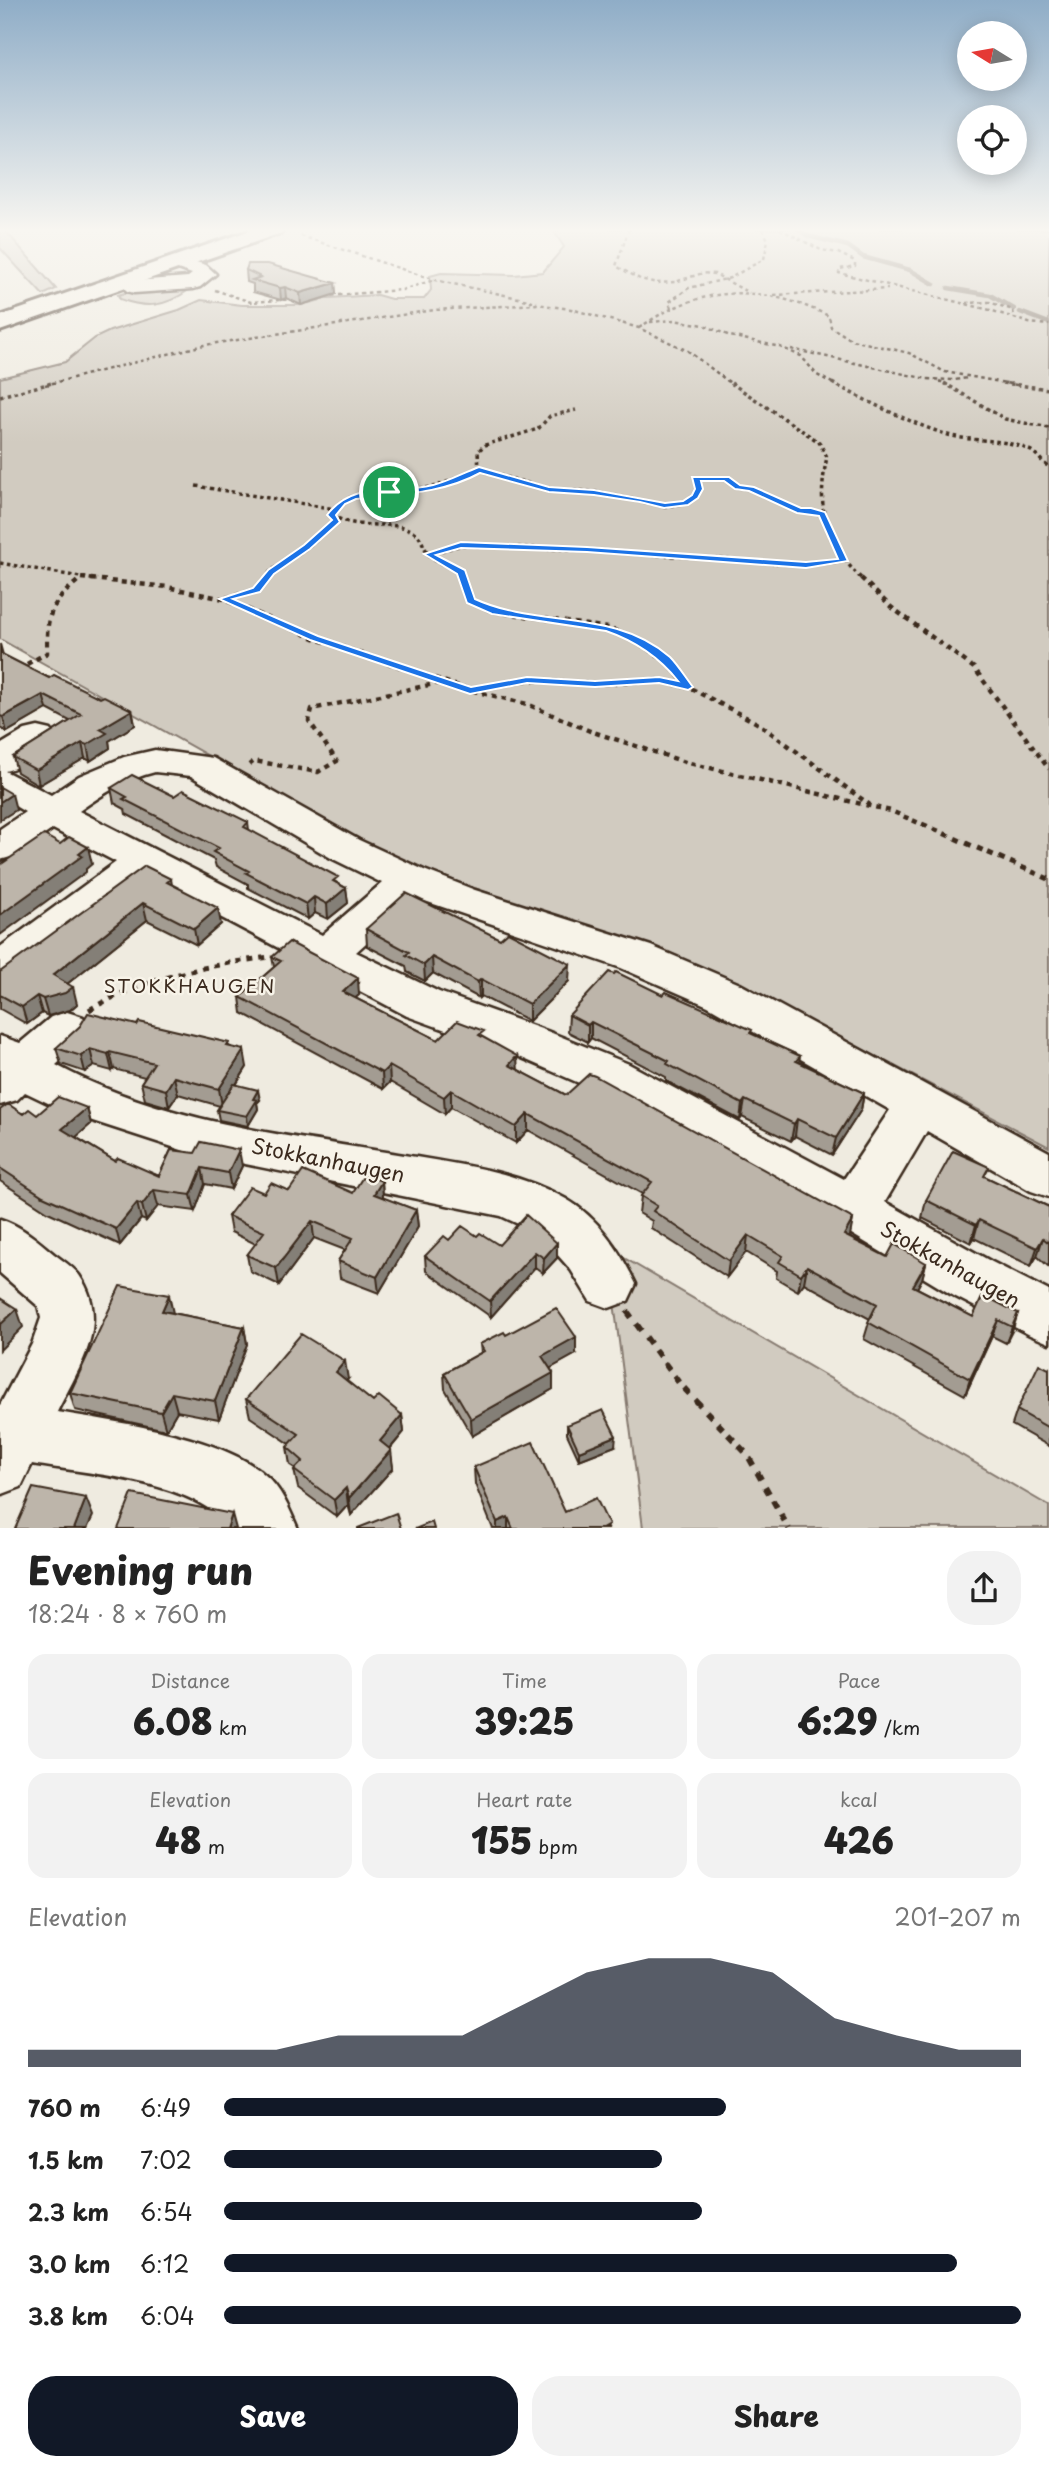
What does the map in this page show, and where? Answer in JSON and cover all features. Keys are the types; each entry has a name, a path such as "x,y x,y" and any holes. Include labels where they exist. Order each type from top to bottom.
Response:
{"main road":[{"path":"0,324 70,300"}],"street":[{"path":"0,761 38,738"},
{"path":"0,847 107,775 141,763 168,760 200,766 345,849 410,880 460,900 667,969 724,995 1049,1176"},
{"name":"Stokkanhaugen","path":"0,781 52,812 423,1004 531,1043 612,1077 853,1209 973,1279 1049,1318"},
{"path":"0,969 145,861"},
{"path":"316,950 410,880"},
{"name":"Stokkanhaugen","path":"7,1070 66,1029"},
{"name":"Stokkanhaugen","path":"7,1070 36,1079 94,1104 211,1138 513,1199 544,1212 575,1235 588,1250 609,1284"},
{"path":"853,1209 919,1104"},
{"path":"0,1241 60,1290 68,1318 58,1351 5,1445 126,1454 213,1478 247,1499 267,1528"}],"path":[{"path":"246,300 280,300"},
{"path":"528,300 639,328 688,351 713,371 819,442 827,457 821,484 822,514 844,561 891,607 974,668 1049,769"},
{"path":"670,300 671,308"},
{"path":"639,328 671,308 696,300"},
{"path":"787,300 829,316 831,327 852,340 909,353 945,372 967,378 1048,390"},
{"path":"943,300 1029,323 1049,325"},
{"path":"959,304 989,302 1013,310 1014,317"},
{"path":"0,396 204,345 434,310 545,304"},
{"path":"646,322 674,320 705,325 730,336 895,369 954,387 1005,419 1049,428"},
{"path":"780,347 801,356 817,375 899,416 949,435 1013,443 1033,451 1041,462 1049,467"},
{"path":"933,379 967,378"},
{"path":"479,470 478,451 485,444 528,433 538,429 550,416 576,410"},
{"path":"688,687 666,660 626,635 608,628 492,611 471,601 461,572 428,554 422,537 412,530 355,526 331,515 354,496 431,489 463,479 479,470 549,489 594,492 641,499 664,506 685,503 695,496 699,489 695,478 726,478 738,487 751,489 800,511 811,510 822,514"},
{"path":"196,486 335,509"},
{"path":"224,599 257,590 271,572 307,547 337,520"},
{"path":"428,554 461,545 587,550 806,565 844,561"},
{"path":"0,563 81,578 167,587 224,599 314,638 470,690 527,704 590,731 685,762 870,805 915,819 1049,879"},
{"path":"27,664 47,653 46,617 57,597 81,578"},
{"path":"470,690 527,680 595,684 659,680 688,687 759,724 870,805"},
{"path":"226,780 254,761 318,772 337,761 309,721 312,709 445,682"},
{"path":"66,1029 83,1014 120,993 197,969 316,950"},
{"path":"609,1284 679,1383 747,1454 789,1528"}],"shaded area":[{"path":"124,300 170,300 155,305"},
{"path":"200,300 242,305 301,305 320,300 1049,300 1049,1147 748,989 385,855 0,639 0,378 65,362 95,338 110,331 179,310"},
{"path":"607,1248 1049,1506 1049,1528 643,1528"}],"building":[{"path":"0,653 49,678 54,675 100,698 104,696 132,710 100,729 107,733 87,745 82,743 36,770 13,757 81,714 43,695 3,717 0,716"},
{"path":"132,775 174,796 183,790 248,822 244,827 338,877 333,881 346,888 327,904 314,897 306,904 246,873 249,871 213,852 219,848 123,799 127,797 111,788"},
{"path":"0,787 12,794 0,802"},
{"path":"44,835 60,844 69,837 88,847 79,854 82,856 0,915 0,865"},
{"path":"145,866 171,879 167,882 218,908 194,929 143,903 53,975 73,987 65,993 43,999 37,996 22,1007 0,995 0,972"},
{"path":"406,893 500,939 508,932 570,964 529,1004 481,979 478,982 432,957 424,965 406,955 409,952 366,929"},
{"path":"289,942 358,978 343,992 438,1040 457,1021 484,1031 479,1035 517,1056 509,1065 566,1095 589,1074 595,1076 853,1219 844,1235 887,1257 894,1244 926,1263 913,1286 973,1317 983,1295 1018,1313 1012,1327 998,1320 970,1379 868,1322 877,1304 807,1266 801,1275 779,1262 783,1256 748,1235 729,1261 653,1211 657,1206 641,1196 652,1182 528,1114 516,1127 451,1090 444,1097 389,1066 382,1073 240,997 281,961 272,957"},
{"path":"609,972 616,972 663,995 666,992 752,1030 750,1033 800,1056 796,1061 864,1093 836,1138 797,1119 794,1124 745,1100 742,1104 667,1064 669,1061 591,1022 588,1025 569,1015"},
{"path":"88,1013 229,1043 227,1046 244,1050 219,1089 174,1077 166,1090 141,1083 154,1063 110,1052 108,1054 90,1049 81,1056 56,1048 80,1026"},
{"path":"234,1084 258,1090 253,1099 257,1100 247,1116 217,1110"},
{"path":"58,1097 87,1108 62,1129 115,1161 118,1158 159,1176 171,1150 195,1153 201,1142 239,1150 228,1173 202,1168 191,1195 154,1190 142,1205 137,1203 116,1229 43,1196 0,1168 0,1110 8,1104 23,1114 29,1109 37,1115"},
{"path":"953,1151 989,1167 984,1176 1049,1207 1049,1243 1043,1238 1037,1248 979,1220 976,1225 926,1200"},
{"path":"303,1171 353,1193 364,1175 382,1181 374,1194 416,1210 377,1277 338,1261 353,1238 312,1221 276,1268 247,1255 264,1232 228,1216 250,1187 264,1193 271,1183 289,1191"},
{"path":"526,1215 557,1243 544,1258 535,1252 490,1301 425,1256 444,1236 449,1240 462,1226 499,1245"},
{"path":"120,1286 169,1295 162,1311 244,1327 215,1401 172,1393 161,1412 70,1393"},
{"path":"0,1298 17,1309 0,1325"},
{"path":"556,1308 576,1337 542,1356 553,1373 471,1419 444,1373 484,1351 480,1344 504,1332 506,1335"},
{"path":"301,1334 345,1361 336,1372 373,1402 379,1396 402,1415 380,1441 391,1450 349,1498 346,1488 334,1500 294,1470 303,1461 287,1447 299,1434 246,1399"},
{"path":"1039,1364 1049,1369 1049,1428 1017,1410"},
{"path":"603,1410 616,1436 579,1451 567,1425"},
{"path":"533,1442 565,1512 596,1498 609,1525 604,1528 513,1528 508,1517 497,1522 474,1467"},
{"path":"33,1488 86,1498 74,1528 15,1528"},
{"path":"132,1494 232,1514 227,1528 118,1528"},
{"path":"396,1513 401,1528 358,1528"},
{"path":"432,1522 434,1528 417,1528"}],"waterway":[{"path":"999,300 1014,309"},
{"path":"1020,312 1049,323"}],"district":[{"name":"STOKKHAUGEN","path":"190,986"}],"route":[{"path":"479,470 549,489 594,492 641,499 664,506 685,503 695,496 699,489 695,478 726,478 738,487 751,489 800,511 811,510 822,514 832,541 844,561 806,565 736,558 710,559 537,547 461,545 428,554 461,572 471,601 492,611 608,628 626,635 666,660 688,687 659,680 595,684 527,680 470,690 314,638 224,599 257,590 271,572 307,547 337,520 331,515 342,502 354,496 389,492 431,489 463,479 479,470"}]}
